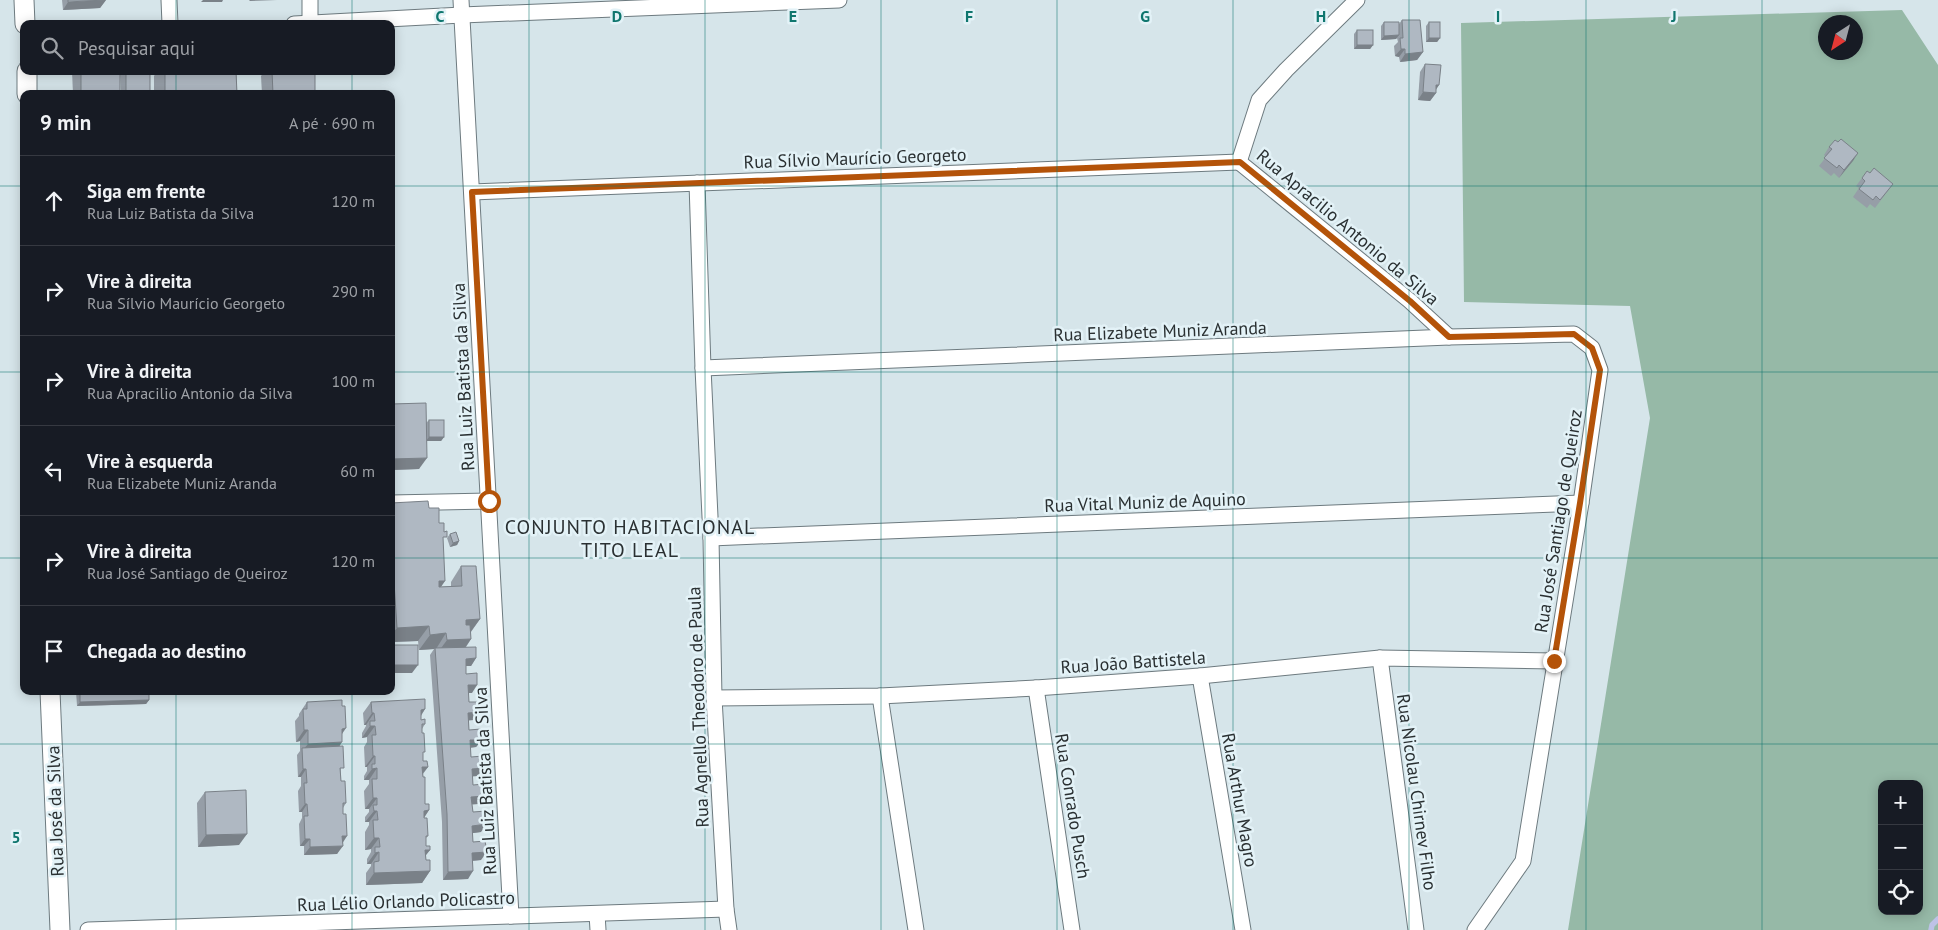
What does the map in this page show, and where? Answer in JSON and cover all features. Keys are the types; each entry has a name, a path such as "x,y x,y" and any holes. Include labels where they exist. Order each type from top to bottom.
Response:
{"street":[{"path":"24,0 25,20"},
{"path":"170,0 170,20"},
{"path":"310,0 310,20"},
{"path":"338,20 462,7 838,0"},
{"name":"Rua Apracilio Antonio da Silva","path":"1357,0 1286,70 1259,100 1240,162 1410,301 1449,337"},
{"name":"Rua Luiz Batista da Silva","path":"462,7 511,916"},
{"path":"27,75 28,90"},
{"name":"Rua Sílvio Maurício Georgeto","path":"472,192 1240,162"},
{"name":"Rua Agnello Theodoro de Paula","path":"697,183 711,538 714,698 726,909 729,930"},
{"name":"Rua Elizabete Muniz Aranda","path":"703,368 1449,337 1574,334 1592,348 1600,370"},
{"name":"Rua José Santiago de Queiroz","path":"1475,930 1523,860 1600,370"},
{"path":"395,502 489,501"},
{"name":"Rua Vital Muniz de Aquino","path":"711,538 1580,503"},
{"name":"Rua João Battistela","path":"714,698 880,696 1036,688 1200,676 1380,658 1554,661"},
{"name":"Rua Nicolau Chirnev Filho","path":"1380,658 1416,930"},
{"name":"Rua Arthur Magro","path":"1200,676 1243,930"},
{"name":"Rua Conrado Pusch","path":"1036,688 1072,930"},
{"name":"Rua José da Silva","path":"50,695 60,930"},
{"path":"880,696 916,930"},
{"name":"Rua Lélio Orlando Policastro","path":"88,930 438,924 511,916 726,909"},
{"path":"597,914 598,930"}],"green space":[{"path":"1902,10 1938,65 1938,930 1568,930 1650,418 1630,306 1464,302 1461,23"}],"building":[{"path":"68,0 105,0 68,2"},
{"path":"1402,20 1420,20 1423,52 1405,54 1405,49 1401,49 1400,38 1403,38"},
{"path":"1384,22 1399,22 1399,35 1384,36"},
{"path":"1429,22 1440,22 1440,38 1429,38"},
{"path":"1357,30 1373,30 1373,45 1357,45"},
{"path":"1425,64 1441,65 1439,85 1436,85 1436,93 1423,92"},
{"path":"81,75 120,75 120,90 81,90"},
{"path":"126,75 150,75 150,90 126,90"},
{"path":"165,75 236,75 237,90 165,90"},
{"path":"272,75 315,75 315,90 273,90"},
{"path":"1841,139 1858,153 1844,170 1839,165 1837,168 1824,158 1832,149 1829,147 1835,140 1838,142"},
{"path":"1874,168 1893,184 1880,200 1876,196 1873,200 1859,189 1865,181 1862,178 1867,171 1870,173"},
{"path":"426,403 427,458 395,459 395,404"},
{"path":"429,420 444,420 444,437 429,437"},
{"path":"428,501 429,508 439,508 439,523 444,523 444,532 447,531 447,537 443,537 445,581 439,581 439,587 462,586 461,566 476,566 480,619 466,620 466,625 470,625 471,639 447,640 446,633 430,635 429,626 397,628 395,598 395,503"},
{"path":"456,532 459,541 453,543 450,534"},
{"path":"395,645 418,645 418,665 395,665"},
{"path":"476,647 476,658 466,659 466,674 477,673 477,685 468,685 469,702 479,702 480,712 468,713 469,730 481,729 482,740 470,740 471,757 483,756 483,768 472,769 473,785 484,784 485,796 471,797 473,812 486,811 487,824 472,826 473,842 485,841 487,852 472,853 473,871 448,872 447,814 435,648"},
{"path":"80,695 149,695 149,700 80,702"},
{"path":"425,699 425,709 421,710 421,720 425,719 425,724 422,724 425,752 423,752 423,761 427,761 428,767 422,767 423,777 425,777 425,804 429,804 429,810 424,811 424,818 427,818 428,836 426,836 426,846 430,846 430,850 425,850 426,860 430,860 430,871 374,873 374,862 379,861 379,852 375,853 375,847 380,847 379,838 374,838 373,820 378,820 377,811 374,811 373,805 377,805 377,798 373,798 372,779 377,779 377,768 372,769 372,764 375,764 375,756 373,756 372,735 376,735 375,726 370,726 370,721 375,721 371,702"},
{"path":"342,700 342,706 345,706 346,728 342,729 342,742 308,744 308,730 304,730 303,709 307,709 307,702"},
{"path":"343,746 344,768 340,768 341,781 345,781 346,803 343,803 343,814 346,814 347,836 342,836 343,846 310,847 310,839 305,839 304,816 308,816 307,804 305,804 304,783 307,783 306,769 303,769 302,748"},
{"path":"246,790 247,834 206,835 205,792"}],"waterway":[{"path":"1931,930 1932,925 1938,919"}],"district":[{"name":"CONJUNTO HABITACIONAL TITO LEAL","path":"630,538"}],"route":[{"path":"489,501 472,192 1240,162 1410,301 1449,337 1574,334 1592,348 1600,370 1554,661"}]}
